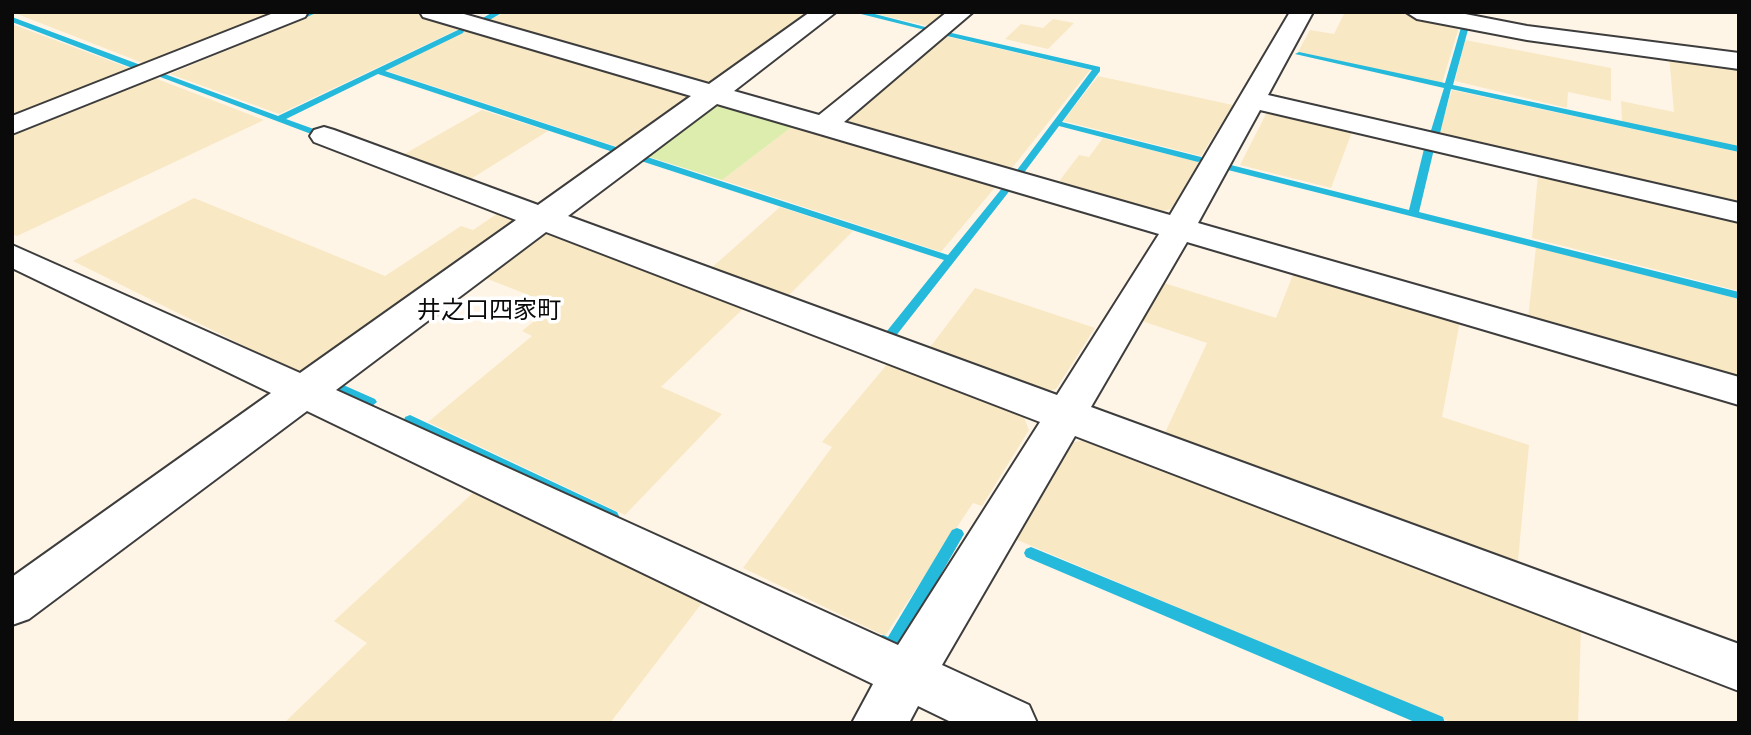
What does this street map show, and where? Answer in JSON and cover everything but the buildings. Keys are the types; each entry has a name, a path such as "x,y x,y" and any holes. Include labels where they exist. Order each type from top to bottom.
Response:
{"street":[{"path":"12,127 297,12"},
{"path":"431,12 479,18 713,94 1739,391"},
{"path":"12,604 825,12"},
{"path":"822,126 962,12"},
{"path":"879,723 1179,229 1302,12"},
{"path":"1417,12 1563,38 1739,61"},
{"path":"1557,12 1563,38"},
{"path":"1254,100 1739,213"},
{"path":"324,136 1739,668"},
{"path":"12,255 1010,723"}],"shaded area":[{"path":"12,12 288,12 153,67"},
{"path":"319,12 412,12 463,27 279,114 170,74"},
{"path":"506,12 813,12 713,84 703,85 485,22"},
{"path":"867,12 951,12 933,27"},
{"path":"1345,12 1396,12 1460,24 1442,83 1298,52 1310,30 1334,34"},
{"path":"1053,19 1074,23 1048,49 1005,39 1021,24 1043,28"},
{"path":"12,24 140,72 12,124"},
{"path":"470,29 687,93 693,103 624,149 384,70"},
{"path":"940,35 1090,70 1008,173 840,123"},
{"path":"1465,40 1611,68 1611,101 1568,92 1567,108 1455,81"},
{"path":"1669,55 1739,64 1739,147 1622,122 1621,101 1674,112"},
{"path":"1098,76 1233,105 1201,156 1063,121"},
{"path":"152,77 264,120 17,236 12,234 12,133"},
{"path":"1452,90 1739,152 1739,209 1437,139"},
{"path":"482,110 548,131 469,180 401,156"},
{"path":"1278,112 1353,129 1331,188 1240,165 1266,114"},
{"path":"793,126 997,185 941,252 722,180"},
{"path":"1103,138 1199,162 1171,209 1153,213 1066,188 1060,180 1079,155 1089,157"},
{"path":"1538,174 1739,220 1739,291 1532,238"},
{"path":"194,198 385,276 461,226 473,230 498,213 515,219 515,227 312,369 297,372 73,261"},
{"path":"780,207 853,231 786,298 709,270"},
{"path":"553,233 745,307 661,387 722,414 625,515 428,422 532,336 522,331 554,305 480,276 535,236"},
{"path":"1536,247 1739,299 1739,378 1528,318"},
{"path":"1294,272 1460,321 1442,417 1529,445 1517,571 1162,439 1207,343 1142,321 1164,283 1276,318"},
{"path":"975,288 1095,328 1056,389 1038,392 927,351"},
{"path":"889,362 1023,415 1029,430 982,506 973,503 885,636 743,568 832,447 822,442"},
{"path":"1093,438 1581,627 1578,723 1453,723 1015,539 1070,443"},
{"path":"476,490 702,603 610,723 284,723 367,643 334,621"}],"green space":[{"path":"722,104 793,126 722,180 643,155 709,106"}],"waterway":[{"path":"291,21 314,12"},
{"path":"485,19 499,12"},
{"path":"857,12 929,29"},
{"path":"12,19 143,69"},
{"path":"1448,86 1465,26"},
{"path":"278,119 460,31"},
{"path":"946,33 1097,69 1057,123"},
{"path":"1299,54 1448,86"},
{"path":"378,71 616,150"},
{"path":"159,75 278,119"},
{"path":"1434,137 1448,86"},
{"path":"1448,86 1739,149"},
{"path":"278,119 319,134"},
{"path":"1020,172 1057,123"},
{"path":"1057,123 1198,159"},
{"path":"1413,214 1429,149"},
{"path":"641,158 951,259"},
{"path":"1231,168 1413,214"},
{"path":"951,259 1006,189"},
{"path":"1413,214 1739,296"},
{"path":"891,334 951,259"},
{"path":"341,388 371,402"},
{"path":"410,420 612,516"},
{"path":"883,642 891,646 957,534"},
{"path":"1031,553 1437,723"}],"district":[{"name":"井之口四家町","path":"489,311"}]}
